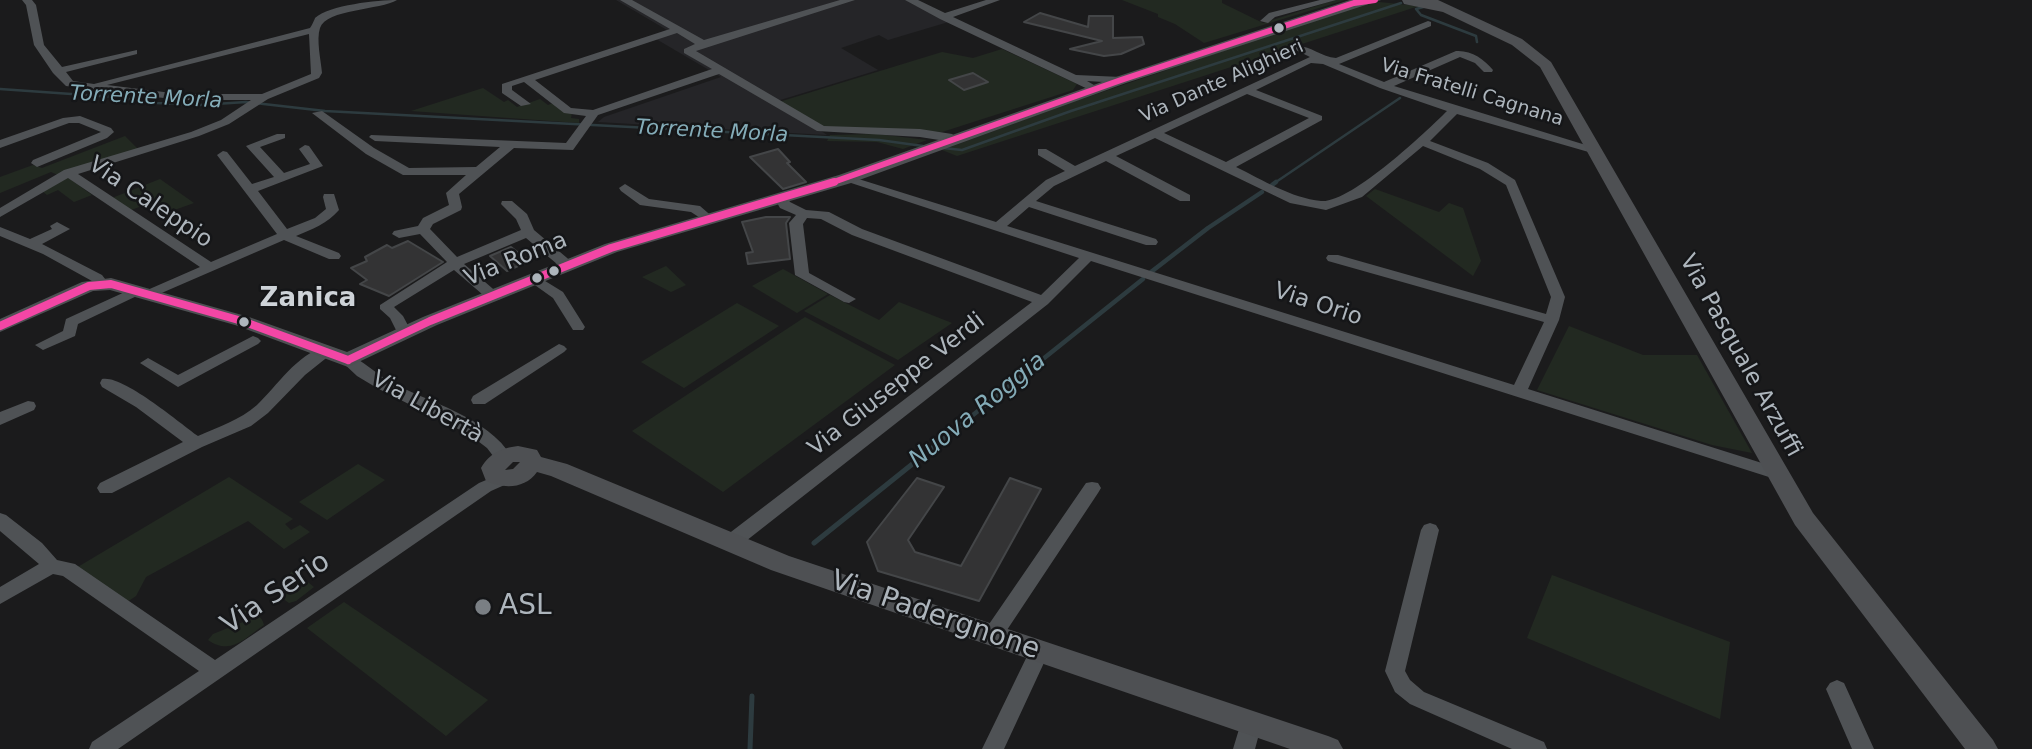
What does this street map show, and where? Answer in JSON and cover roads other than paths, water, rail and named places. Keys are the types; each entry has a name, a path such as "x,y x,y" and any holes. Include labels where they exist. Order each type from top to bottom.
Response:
{"street":[{"path":"27,0 31,5 39,45 70,84 180,97 263,98"},
{"path":"0,213 68,173 195,134 225,122 263,98 315,76 316,23 328,15 391,0"},
{"path":"625,0 703,44"},
{"path":"850,0 703,44 688,51 821,130 920,133 946,141"},
{"path":"910,0 1074,76 1096,89"},
{"path":"943,16 995,0"},
{"path":"1266,0 1268,18 1331,0"},
{"name":"Via Roma","path":"348,360 404,333 620,245 845,179 1121,79 1356,2 1375,0"},
{"path":"1387,0 1411,1"},
{"name":"Via Pasquale Arzuffi","path":"1411,1 1436,4 1517,42 1546,65 1804,519 1983,749"},
{"name":"Via Dante Alighieri","path":"998,226 1050,183 1309,60 1337,61 1428,24"},
{"path":"90,88 314,30"},
{"path":"525,104 506,91 507,84 678,30"},
{"name":"Via Fratelli Cagnana","path":"1300,48 1384,86 1596,150"},
{"path":"57,71 133,52"},
{"path":"1384,86 1460,53 1479,61 1488,70"},
{"path":"375,136 569,147 587,121 720,70"},
{"path":"534,75 528,80 531,85 587,121"},
{"path":"1074,76 1121,79"},
{"path":"1247,90 1318,118"},
{"path":"1155,133 1295,200 1326,206 1358,194 1413,146 1422,142 1456,108"},
{"path":"1225,168 1330,112"},
{"path":"318,113 370,151 407,172 476,171"},
{"path":"0,144 67,120 80,119 108,132 37,163"},
{"path":"281,136 251,146 282,178"},
{"path":"1422,142 1484,166 1511,183 1558,297 1552,320 1519,392"},
{"path":"399,234 426,225 456,207 452,193 510,145"},
{"path":"249,190 317,166 305,149"},
{"path":"1042,152 1074,171"},
{"path":"223,155 285,235 334,256"},
{"path":"1106,156 1185,198"},
{"name":"Via Caleppio","path":"68,173 209,267"},
{"name":"Via Orio","path":"845,179 1778,474"},
{"path":"625,188 645,202 695,209 708,219"},
{"path":"320,221 333,210 330,197"},
{"path":"780,198 785,205 804,214 824,215 857,232 1043,301"},
{"path":"1026,202 1151,242"},
{"path":"507,204 522,217 528,232 568,266"},
{"path":"43,345 70,333 71,322 320,221 345,214"},
{"path":"804,214 796,223 795,233 802,275 849,299"},
{"path":"426,225 455,263 494,297"},
{"path":"30,243 63,229 57,226"},
{"name":"Via Libertà","path":"0,231 30,243 97,278 102,284 144,292 263,335 348,360 371,377 450,418 496,468"},
{"path":"404,333 387,305 455,263 528,232"},
{"name":"Via Giuseppe Verdi","path":"730,543 1043,301 1087,257"},
{"path":"1333,258 1552,320"},
{"path":"537,280 558,295 578,327"},
{"path":"0,326 74,292 102,284"},
{"path":"148,363 178,382 263,335"},
{"path":"479,400 559,349"},
{"path":"106,488 244,422 262,409 299,371 325,352"},
{"path":"108,383 142,403 196,443"},
{"path":"0,419 28,406"},
{"name":"Via Padergnone","path":"496,468 518,477 536,465 730,543 1039,652 1248,736 1328,749"},
{"name":"Via Serio","path":"100,749 496,468"},
{"path":"992,636 1092,488"},
{"path":"0,520 17,536 45,555 51,566"},
{"path":"1430,530 1395,671 1402,686 1417,698 1511,744 1536,749"},
{"path":"0,596 51,566 68,569 214,670"},
{"path":"993,749 1039,652"},
{"path":"1837,689 1863,749"}],"waterway":[{"name":"Torrente Morla","path":"943,148 962,150 1071,111 1401,3"},
{"name":"Nuova Roggia","path":"1427,6 1416,9 1421,15 1476,36 1477,42"},
{"name":"Torrente Morla","path":"0,89 114,97 157,103 200,105 246,102 325,111 879,140 923,146"},
{"name":"Nuova Roggia","path":"1273,184 1400,98"},
{"name":"Nuova Roggia","path":"1272,185 1276,182"},
{"path":"1151,272 1208,228 1262,192"},
{"name":"Nuova Roggia","path":"958,427 1143,279"},
{"name":"Nuova Roggia","path":"814,543 961,425"},
{"path":"750,749 752,696"}],"place":[{"name":"ASL","path":"483,607"}],"district":[{"name":"Zanica","path":"308,299"}]}
